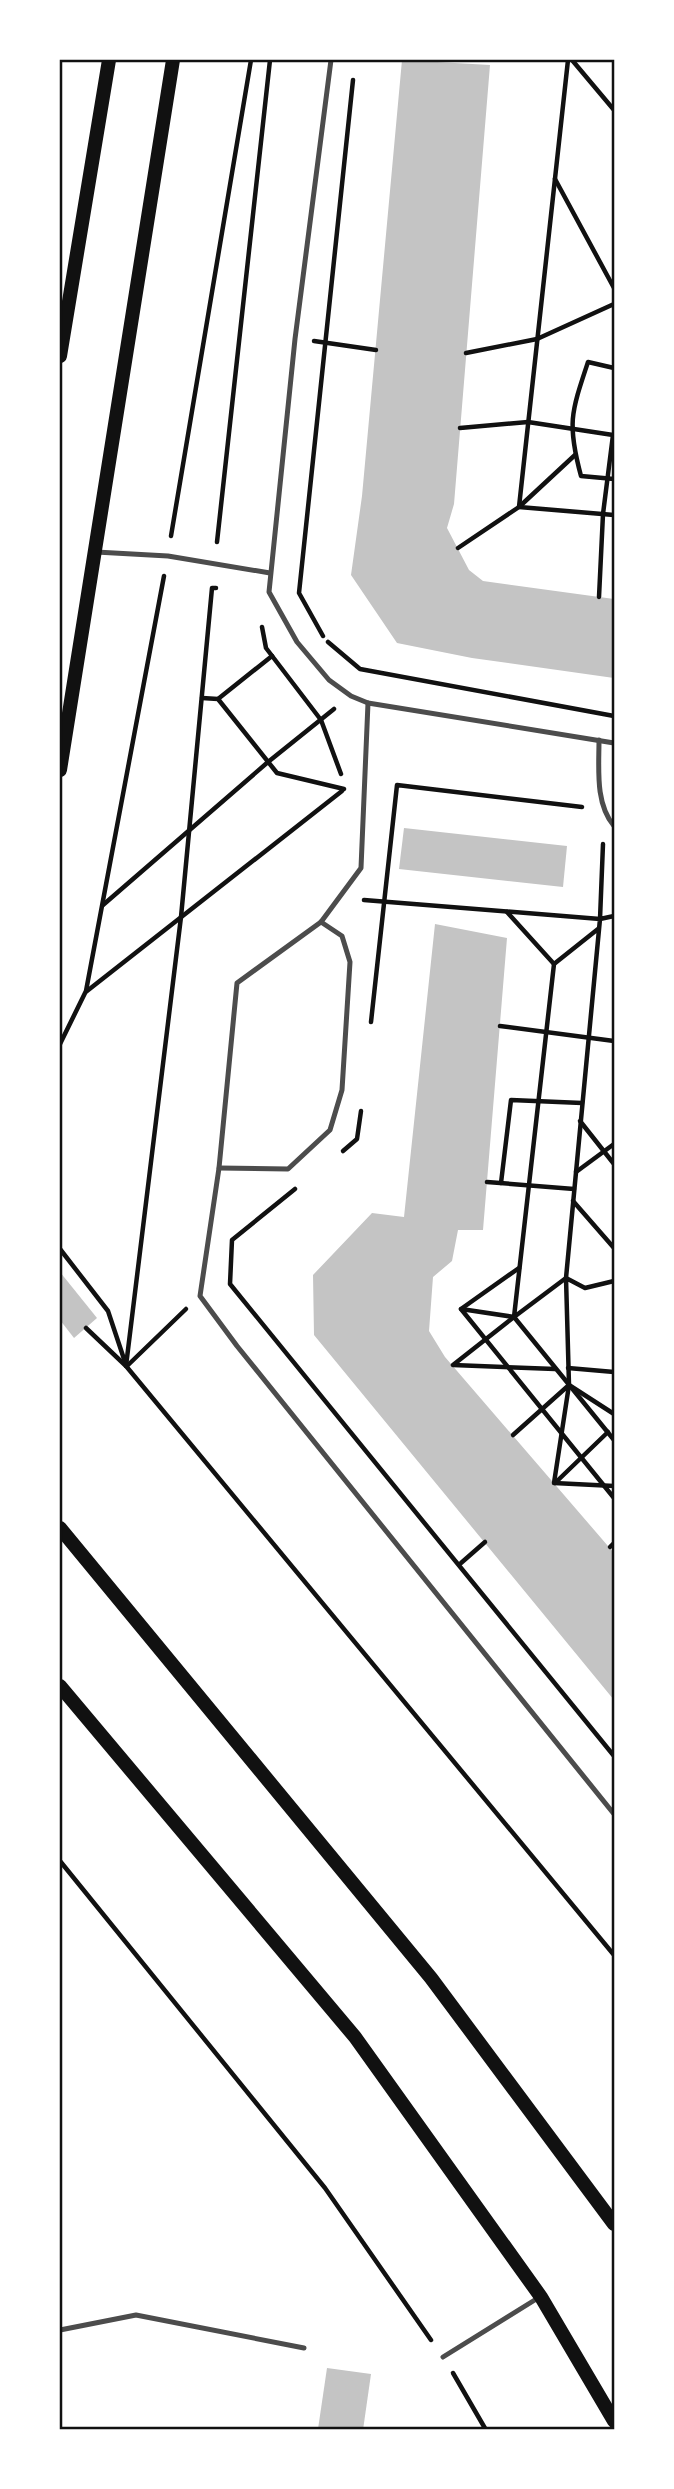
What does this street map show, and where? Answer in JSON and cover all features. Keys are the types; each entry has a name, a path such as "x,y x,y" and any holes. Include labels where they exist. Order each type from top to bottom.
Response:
{"main road":[{"path":"60,356 109,60"},
{"path":"60,770 173,60"},
{"path":"60,1528 431,1978 614,2224"},
{"path":"60,1686 355,2037 541,2297 614,2421"}],"lane":[{"path":"331,60 295,339 269,592 297,642 329,680 351,696 368,703 614,743"},
{"path":"95,552 168,556 270,573"},
{"path":"368,703 361,868 321,922 237,983 219,1168 200,1296 237,1346 614,1814"},
{"path":"599,740 600,793 614,826"},
{"path":"219,1168 288,1169 330,1130 342,1090 350,961 342,936 321,922"},
{"path":"443,2357 541,2297"},
{"path":"60,2330 135,2315 304,2348"}],"path":[{"path":"60,1044 62,1034 86,991 103,906 168,556 251,60"},
{"path":"212,588 270,60"},
{"path":"570,60 614,110"},
{"path":"519,507 570,60"},
{"path":"354,73 299,593 324,639 360,669 614,716"},
{"path":"555,179 614,288"},
{"path":"466,353 537,339 614,304"},
{"path":"295,339 376,350"},
{"path":"614,368 588,362 572,410 575,455 581,476 614,479"},
{"path":"460,428 528,422 614,434 603,514 599,597"},
{"path":"458,548 519,507 575,455"},
{"path":"519,507 614,515"},
{"path":"202,698 218,699 272,656"},
{"path":"103,906 268,762 351,696"},
{"path":"218,699 277,774 345,789"},
{"path":"86,991 367,772"},
{"path":"369,1034 397,785 581,805 588,816"},
{"path":"603,839 600,919 614,916"},
{"path":"506,911 554,964"},
{"path":"500,1026 614,1041"},
{"path":"337,1156 358,1139 362,1100"},
{"path":"501,1183 511,1100 582,1103"},
{"path":"580,1121 614,1164"},
{"path":"575,1173 614,1143"},
{"path":"305,1181 232,1240 230,1284 461,1563 614,1756"},
{"path":"487,1182 574,1189"},
{"path":"573,1200 614,1248"},
{"path":"60,1249 108,1311 126,1366"},
{"path":"461,1309 519,1267"},
{"path":"554,1483 569,1385 566,1278 585,1288 614,1281"},
{"path":"126,1366 200,1296"},
{"path":"461,1309 514,1317 614,1440"},
{"path":"461,1309 614,1498"},
{"path":"514,1317 453,1365 556,1369"},
{"path":"86,1328 126,1366 614,1955"},
{"path":"568,1368 614,1372"},
{"path":"513,1435 569,1385"},
{"path":"569,1385 614,1414"},
{"path":"554,1483 608,1432"},
{"path":"554,1483 614,1486"},
{"path":"461,1563 485,1542"},
{"path":"60,1861 325,2188 443,2357 486,2430"}],"building":[{"path":"402,60 490,65 454,504 447,528 469,570 483,581 614,599 614,678 472,658 397,643 351,575 362,496"},
{"path":"404,828 567,846 563,887 399,869"},
{"path":"435,924 507,938 483,1230 458,1230 452,1261 433,1277 429,1331 445,1357 614,1553 614,1700 314,1335 313,1275 372,1213 404,1217"},
{"path":"60,1272 97,1318 74,1338 60,1320"},
{"path":"327,2368 371,2374 363,2430 318,2429"}]}
